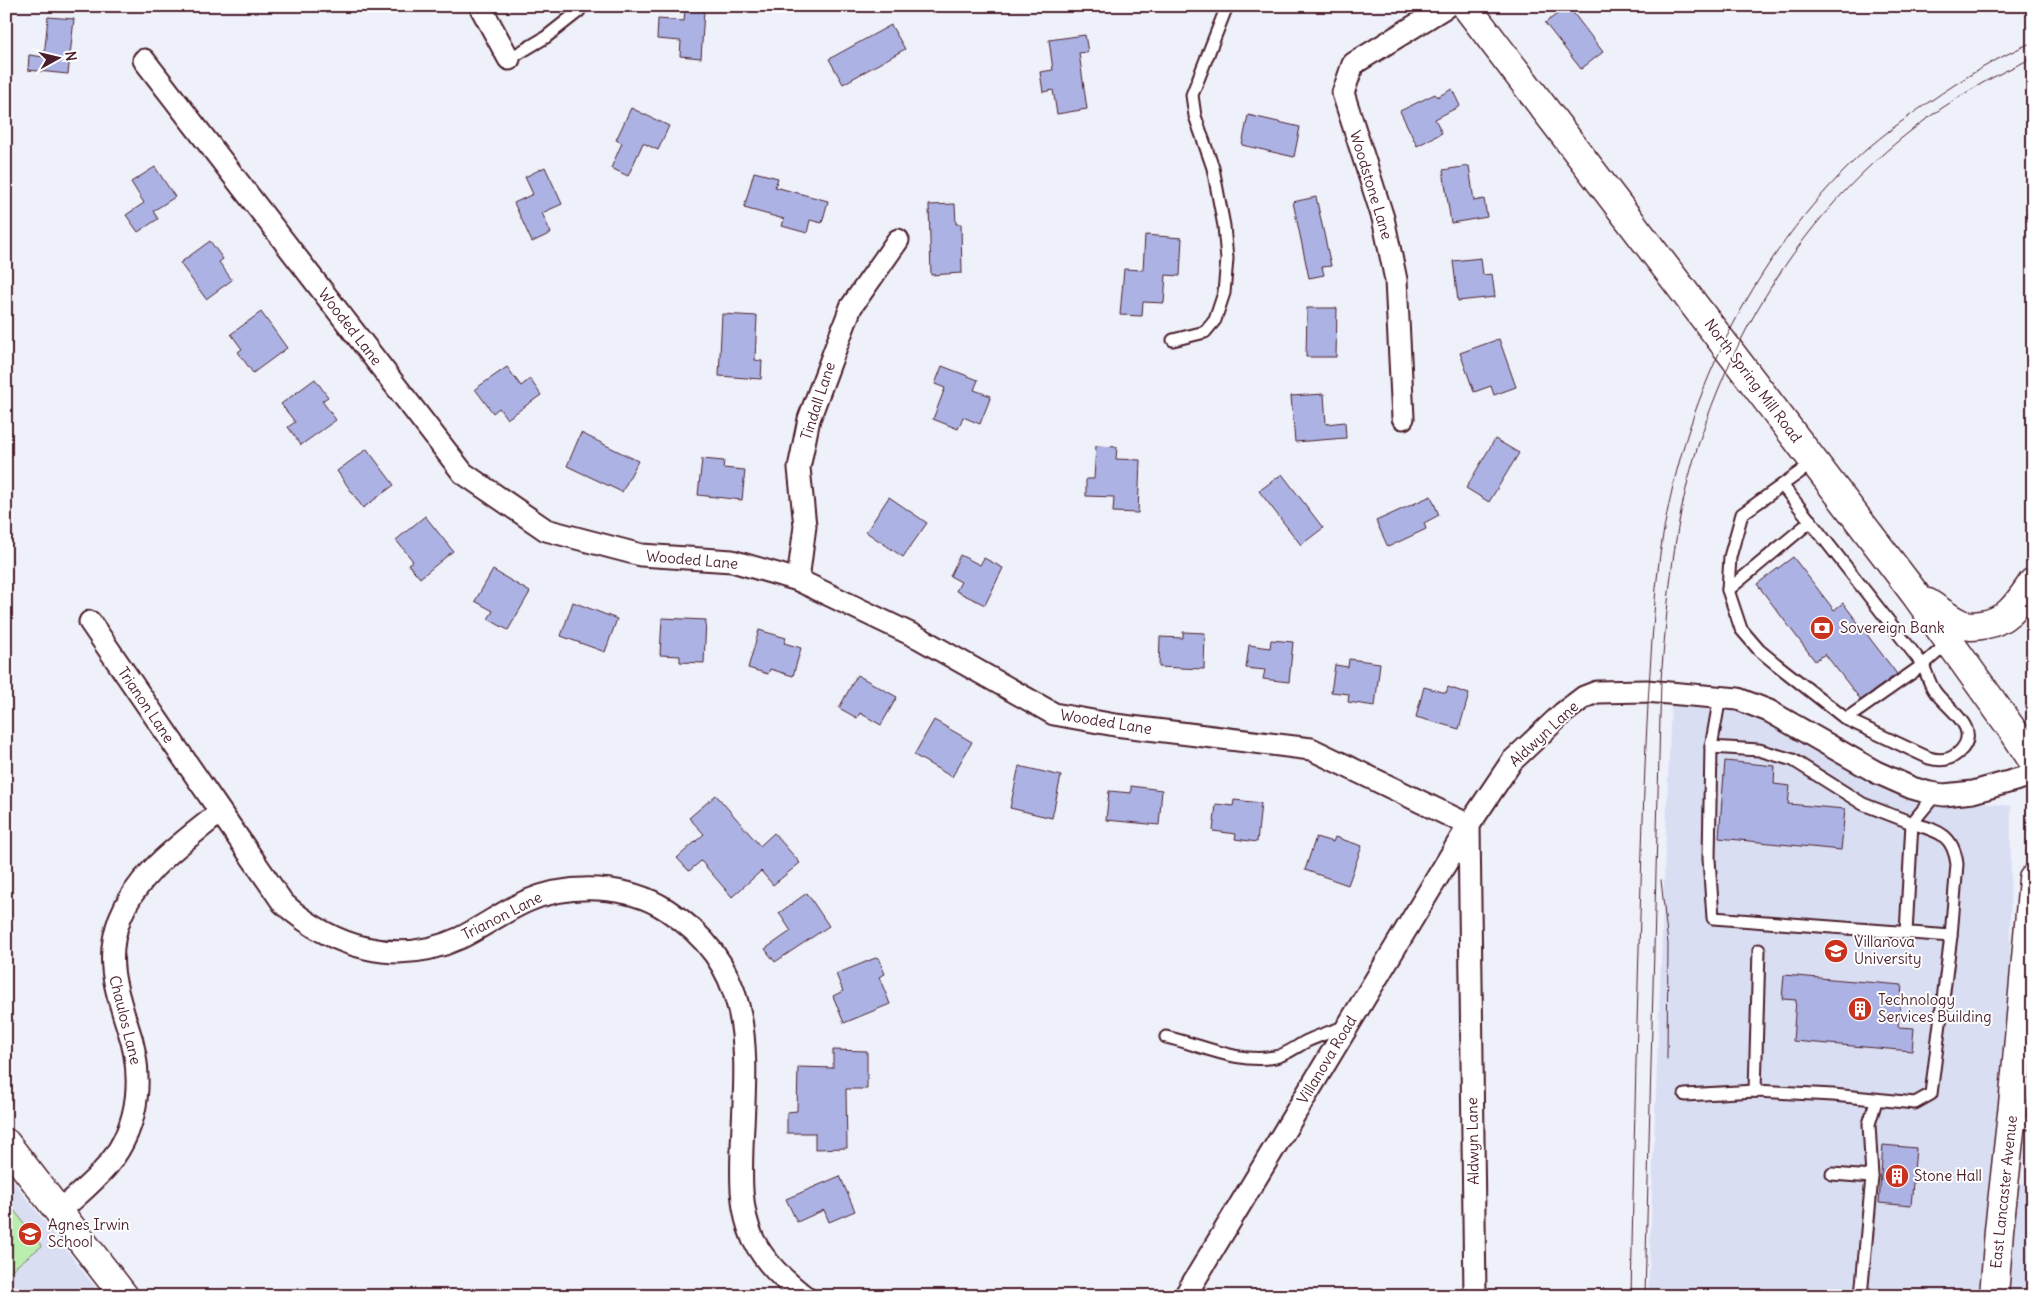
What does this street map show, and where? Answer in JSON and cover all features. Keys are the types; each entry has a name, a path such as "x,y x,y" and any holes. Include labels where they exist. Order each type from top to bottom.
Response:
{"main road":[{"name":"North Spring Mill Road","path":"1466,6 1915,594 2033,761"},
{"path":"1915,594 1960,623 1968,626 1978,626 1998,622 2010,614 2033,582"},
{"name":"East Lancaster Avenue","path":"1994,1296 1999,1230 2022,1123 2032,894"},
{"path":"6,1143 124,1296"}],"street":[{"path":"480,6 509,59"},
{"name":"Woodstone Lane","path":"1403,418 1396,280 1383,218 1343,93 1353,64 1448,6"},
{"name":"Wooded Lane","path":"144,60 463,473 546,530 641,556 732,561 798,580 921,639 1054,714 1116,724 1311,749 1469,825"},
{"name":"Tindall Lane","path":"798,580 805,526 799,468 809,419 850,307 898,240"},
{"name":"Trianon Lane","path":"90,622 283,903 299,917 322,931 346,943 373,950 394,953 421,950 461,938 526,901 545,894 582,889 603,890 642,898 665,908 686,923 720,961 731,982 739,1005 744,1037 745,1080 741,1185 744,1212 754,1239 768,1264 804,1296"},
{"name":"Aldwyn Lane","path":"1475,1296 1469,825 1512,761 1562,713 1584,697 1597,692 1623,691 1738,698 1769,711 1876,772 1912,788 1944,795 1973,792 2033,775"},
{"name":"Chaulos Lane","path":"59,1212 108,1164 130,1125 136,1102 138,1078 136,1053 117,998 112,974 113,944 120,919 129,900 151,870 220,812"},
{"name":"Villanova Road","path":"1185,1296 1469,825"}],"lane":[{"path":"509,59 546,37 579,11 581,6"},
{"path":"1173,340 1205,332 1215,320 1224,293 1227,260 1224,226 1213,168 1195,116 1192,95 1228,6"},
{"path":"1782,485 1923,665 1935,692 1957,714 1966,728 1964,745 1953,757 1945,760 1929,758 1846,719 1759,650 1741,628 1728,590 1730,557 1742,514 1782,485 1814,462"},
{"path":"1728,590 1811,521"},
{"path":"1846,719 1923,665 1949,642"},
{"path":"1720,697 1711,747 1709,859 1713,918 1951,936"},
{"path":"1685,1095 1755,1091 1915,1103 1931,1094 1951,936 1957,864 1955,852 1950,842 1942,834 1863,804 1823,777 1793,760 1759,750 1711,747"},
{"path":"1906,933 1912,823 1936,794"},
{"path":"1755,1091 1759,950"},
{"path":"1166,1037 1244,1058 1277,1057 1348,1025"},
{"path":"1861,1296 1872,1177 1870,1124 1876,1101"},
{"path":"1832,1174 1872,1177"}],"shaded area":[{"name":"Villanova University","path":"1671,702 1728,707 1750,714 1772,723 1906,797 1924,802 1986,803 2011,806 2009,1096 2005,1183 2033,1184 2033,1296 1648,1296"},
{"name":"Agnes Irwin School","path":"6,1172 102,1296 6,1296"}],"green space":[{"path":"6,1200 42,1246 6,1274"}],"building":[{"path":"1568,6 1603,52 1581,69 1545,23"},
{"path":"685,9 704,11 701,58 680,56 681,41 657,39 658,19 684,21"},
{"path":"48,17 74,19 68,74 28,70 29,55 44,57"},
{"path":"891,25 905,49 843,84 829,59"},
{"path":"1085,35 1088,52 1079,53 1087,109 1057,114 1053,90 1043,92 1040,72 1053,70 1049,40"},
{"path":"1452,89 1460,106 1435,119 1442,133 1417,146 1400,111 1435,94 1437,97"},
{"path":"631,108 669,126 658,150 643,143 628,176 611,168 622,143 616,140"},
{"path":"1248,115 1300,127 1294,157 1242,145"},
{"path":"1469,166 1474,201 1484,199 1487,217 1451,223 1443,170"},
{"path":"155,167 175,197 153,211 158,219 138,232 126,215 144,203 131,182"},
{"path":"545,167 562,204 542,213 551,233 532,242 514,203 533,194 525,177"},
{"path":"754,172 778,178 775,187 828,201 822,223 810,220 807,233 782,226 784,219 744,208"},
{"path":"1316,197 1331,266 1322,267 1324,275 1309,278 1293,202"},
{"path":"955,204 956,224 961,224 962,273 931,275 929,205"},
{"path":"1145,235 1182,238 1180,276 1166,275 1164,303 1143,302 1142,316 1120,315 1124,269 1143,270"},
{"path":"210,241 223,259 219,262 232,280 206,299 180,263"},
{"path":"1481,258 1483,275 1492,274 1495,297 1458,301 1453,261"},
{"path":"1307,308 1337,308 1336,357 1306,357"},
{"path":"261,312 287,348 253,373 238,352 242,349 231,334"},
{"path":"722,314 757,316 755,360 762,361 761,379 719,376"},
{"path":"1499,339 1516,387 1494,395 1491,386 1474,392 1460,353"},
{"path":"942,366 978,380 974,390 991,396 980,424 963,417 958,429 933,419 945,388 935,384"},
{"path":"507,367 521,386 530,379 541,395 507,419 499,408 493,413 475,389"},
{"path":"315,379 328,397 322,401 336,420 301,445 288,427 295,422 281,404"},
{"path":"1324,394 1326,424 1345,422 1346,438 1295,442 1291,396"},
{"path":"581,433 638,461 622,492 567,466"},
{"path":"1495,439 1519,453 1489,502 1466,488"},
{"path":"1096,446 1117,447 1116,459 1140,460 1138,513 1113,512 1114,497 1086,496 1086,479 1094,479"},
{"path":"367,449 394,485 363,508 337,471"},
{"path":"702,459 724,461 723,468 745,470 742,500 698,495"},
{"path":"1282,474 1323,528 1301,545 1259,491"},
{"path":"1431,496 1439,515 1424,523 1426,529 1388,547 1376,521"},
{"path":"889,497 927,523 903,557 866,532"},
{"path":"425,516 453,551 420,578 408,564 413,561 396,540"},
{"path":"960,555 980,565 984,558 1003,568 985,605 956,591 961,582 950,576"},
{"name":"Sovereign Bank","path":"1793,557 1834,610 1843,603 1897,674 1861,700 1825,654 1815,661 1757,584"},
{"path":"493,570 530,592 508,630 488,619 493,611 475,601"},
{"path":"573,602 617,619 605,652 561,636"},
{"path":"662,618 706,620 704,663 680,662 680,656 660,655"},
{"path":"759,630 786,638 784,643 801,648 793,676 770,669 768,674 748,668"},
{"path":"1183,632 1205,633 1204,669 1159,667 1160,637 1183,638"},
{"path":"1271,640 1293,642 1289,682 1263,679 1265,670 1246,668 1249,645 1270,648"},
{"path":"1349,659 1380,663 1375,706 1348,702 1349,694 1331,692 1335,665 1348,667"},
{"path":"857,675 897,697 881,725 860,713 857,718 839,708"},
{"path":"1424,687 1446,693 1448,687 1469,694 1459,729 1416,717"},
{"path":"934,720 972,742 952,777 914,755"},
{"path":"1725,761 1775,766 1774,784 1790,786 1788,804 1845,809 1841,850 1719,838"},
{"path":"1019,766 1061,776 1052,818 1010,808"},
{"path":"1131,786 1162,790 1159,825 1106,820 1109,791 1131,793"},
{"path":"716,795 760,846 774,833 800,863 773,885 761,871 732,897 701,861 689,871 677,858 704,834 689,818"},
{"path":"1234,800 1261,803 1257,842 1235,839 1236,834 1213,831 1216,804 1233,806"},
{"path":"1316,837 1333,842 1335,837 1362,846 1348,885 1305,870"},
{"path":"807,893 829,926 775,962 765,949 791,931 779,913"},
{"path":"878,957 885,974 879,977 890,1004 844,1023 833,996 843,991 836,974"},
{"name":"Technology Services Building","path":"1784,975 1902,985 1898,1027 1914,1028 1912,1051 1793,1041 1796,1000 1782,999"},
{"path":"833,1050 867,1051 867,1089 846,1089 847,1148 815,1149 815,1133 787,1133 787,1112 797,1111 798,1067 833,1068"},
{"name":"Stone Hall","path":"1883,1145 1916,1148 1911,1206 1879,1203"},
{"path":"840,1176 855,1211 829,1222 824,1210 797,1222 786,1199"}],"tram line":[{"path":"1631,1296 1640,907 1649,693 1658,570 1667,513 1680,457 1698,403 1720,350 1747,299 1778,251 1813,205 1852,163 1899,124 1941,93 1967,77 2033,42"},
{"path":"1645,1296 1661,679 1674,549 1690,473 1712,406 1740,342 1774,282 1814,226 1860,175 1912,129 1970,90 2033,58"},
{"path":"1661,880 1668,944 1667,1059"}],"place":[{"name":"Sovereign Bank","path":"1822,628"},
{"name":"Villanova University","path":"1836,951"},
{"name":"Technology Services Building","path":"1860,1009"},
{"name":"Stone Hall","path":"1897,1176"},
{"name":"Agnes Irwin School","path":"30,1234"}]}
